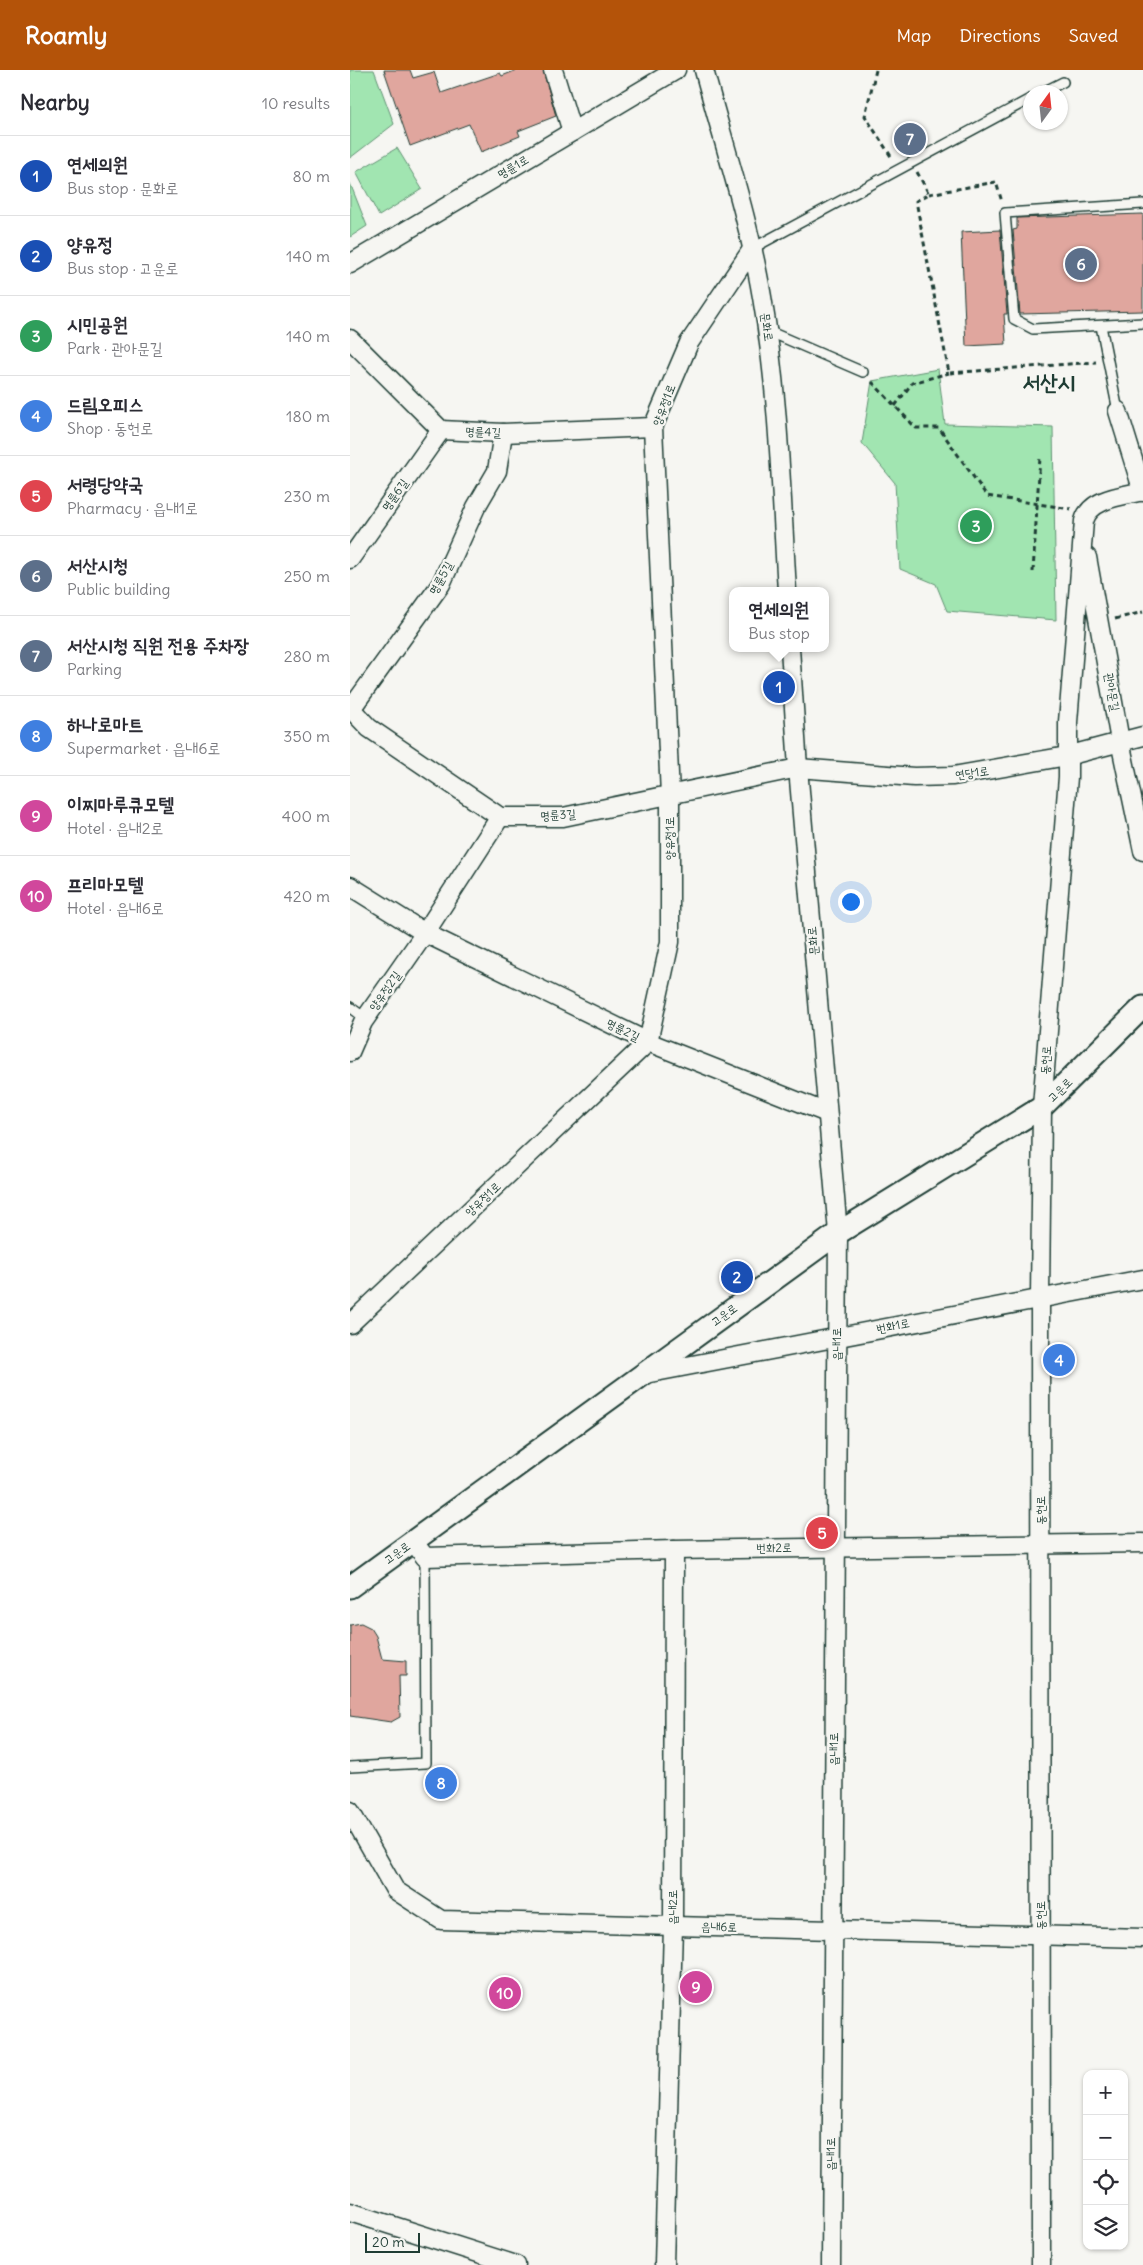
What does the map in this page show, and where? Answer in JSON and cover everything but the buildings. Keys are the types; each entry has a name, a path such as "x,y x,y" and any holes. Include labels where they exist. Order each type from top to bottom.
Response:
{"street":[{"path":"553,70 572,132"},
{"name":"명륜1로","path":"350,264 676,70"},
{"name":"문화로","path":"704,70 753,248 767,331 774,377 787,587"},
{"name":"양유정1로","path":"350,1324 648,1042 670,942 670,795 653,427 689,343 753,248"},
{"path":"350,340 441,430"},
{"path":"1088,511 1102,502 1143,492 1118,411"},
{"name":"명륜4길","path":"441,430 503,433 653,427"},
{"name":"명륜6길","path":"350,559 441,430"},
{"name":"명륜5길","path":"350,709 441,584 476,507 497,471 503,433"},
{"name":"관아문길","path":"1067,756 1084,521 1088,511"},
{"name":"관아문길","path":"1083,533 1120,741 1143,851"},
{"name":"문화로","path":"790,652 798,768 838,1233"},
{"path":"350,709 369,728 500,817 425,933"},
{"name":"연당1로","path":"798,768 914,777 953,776 1067,756 1143,736"},
{"name":"동헌로","path":"1041,2265 1040,1298 1042,1107 1068,777 1067,756"},
{"name":"명륜3길","path":"500,817 563,817 798,768"},
{"name":"명륜2길","path":"350,886 425,933 648,1042 827,1113"},
{"name":"양유정2길","path":"350,1052 365,1018 425,933"},
{"name":"고운로","path":"350,1587 419,1549 644,1374 838,1233 1042,1107 1143,1007"},
{"name":"읍내1로","path":"831,2265 838,1233"},
{"name":"번화1로","path":"644,1374 1143,1279"},
{"name":"번화2로","path":"419,1549 674,1550 1143,1543"},
{"name":"읍내2로","path":"664,2265 673,1926 674,1550"},
{"name":"읍내6로","path":"350,1811 395,1890 441,1920 1143,1938"},
{"path":"350,2212 516,2265"}],"lane":[{"path":"1057,85 1063,82"},
{"path":"753,248 1023,103"},
{"path":"1143,204 1005,213 1014,319 1033,329 1143,323"},
{"path":"1100,326 1118,411"},
{"path":"767,331 863,372"},
{"path":"350,1007 365,1018"},
{"path":"350,1767 426,1763 419,1549"}],"path":[{"path":"876,70 865,116 898,170"},
{"path":"912,162 929,194"},
{"path":"949,373 916,201 929,194 996,182 1005,213"},
{"path":"895,406 912,383 949,373 1106,361"},
{"path":"863,372 916,428 939,428 987,496 1088,511"},
{"path":"1033,572 1040,457"},
{"path":"1100,623 1143,612"}],"green space":[{"path":"350,70 374,70 394,124 350,158"},
{"path":"397,148 422,189 379,216 356,172"},
{"path":"350,183 367,226 350,237"},
{"path":"938,369 945,424 1053,427 1056,620 947,611 936,584 900,569 895,483 862,443 872,381"}],"place":[{"name":"서산시청 직원 전용 주차장","path":"910,139"},
{"name":"서산시청","path":"1081,264"},
{"name":"시민공원","path":"976,526"},
{"name":"연세의원","path":"779,687"},
{"name":"양유정","path":"737,1277"},
{"name":"드림오피스","path":"1059,1360"},
{"name":"서령당약국","path":"822,1533"},
{"name":"하나로마트","path":"441,1783"},
{"name":"이찌마루큐모텔","path":"696,1987"},
{"name":"프리마모텔","path":"505,1993"}],"district":[{"name":"서산시","path":"1049,382"}]}
